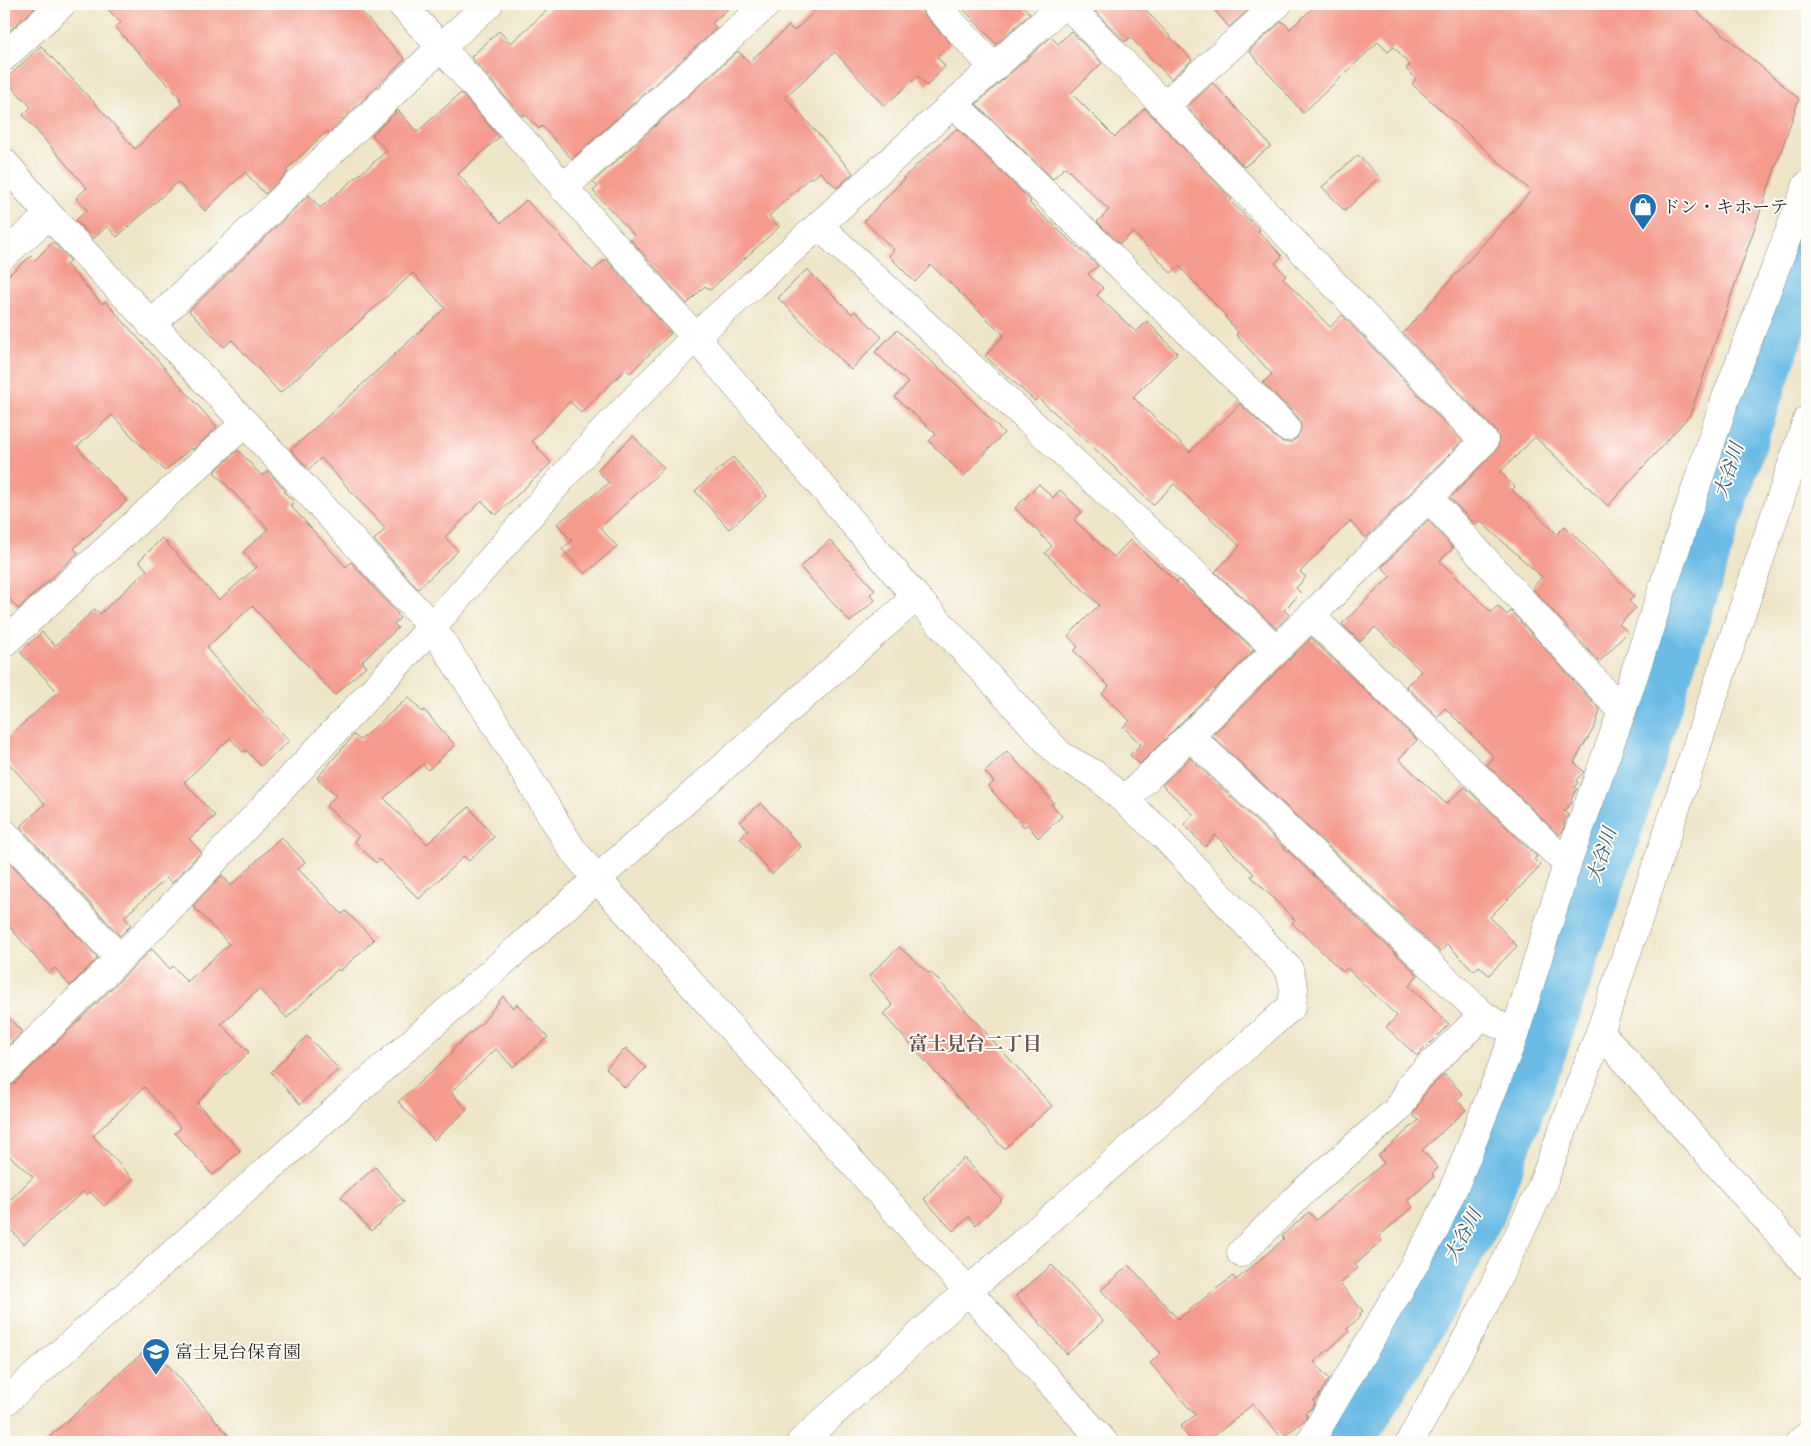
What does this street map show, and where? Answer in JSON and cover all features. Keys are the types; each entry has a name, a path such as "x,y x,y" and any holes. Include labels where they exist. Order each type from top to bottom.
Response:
{"street":[{"path":"4,57 62,4"},
{"path":"401,4 441,47 695,337 916,597 1060,756 1096,775 1126,800 1163,835 1289,969 1294,988 1292,1006 968,1290 801,1442"},
{"path":"151,325 441,47 489,4"},
{"path":"563,188 767,4"},
{"path":"935,4 994,68"},
{"path":"4,1072 158,921 432,627 599,436 695,337 1066,4 1484,441 1126,800"},
{"path":"1164,106 1278,4"},
{"path":"954,104 1286,427"},
{"path":"4,162 151,325 245,423 432,627 493,720 572,849 1104,1442"},
{"path":"1310,1442 1434,1231 1459,1176 1514,1036 1568,864 1622,711 1723,406 1807,185"},
{"path":"4,255 49,214"},
{"path":"819,226 1277,650"},
{"path":"4,643 245,423"},
{"path":"1410,1442 1481,1312 1539,1193 1600,1032 1806,427"},
{"path":"1429,498 1622,711"},
{"path":"4,1403 916,597"},
{"path":"1311,616 1568,864"},
{"path":"1190,736 1483,1015 1514,1036"},
{"path":"4,833 119,958"},
{"path":"1241,1254 1306,1189 1398,1110 1404,1102 1408,1089 1413,1082 1483,1015"},
{"path":"1600,1032 1807,1264"},
{"path":"1800,1442 1807,1436"}],"building":[{"path":"4,4 39,4 4,36"},
{"path":"103,4 354,4 405,59 329,133 327,131 286,170 288,172 265,194 245,172 205,211 178,182 117,237 107,226 93,239 76,220 87,210 76,198 87,188 23,115 31,107 5,80 41,46 135,149 182,104 179,100 181,99 115,27 121,23"},
{"path":"554,4 733,4 712,23 717,28 572,159 542,126 539,129 525,114 522,116 471,57 499,31 511,43"},
{"path":"822,4 915,4 951,44 937,57 945,66 927,86 918,76 884,106 835,52 785,97 853,173 837,188 820,172 812,179 810,177 769,216 779,227 710,290 705,286 687,304 630,239 634,235 593,191 598,187 593,182 738,51 749,62 789,26 794,31"},
{"path":"959,4 1021,4 1030,14 996,44"},
{"path":"1096,4 1140,4 1192,60 1171,79 1130,37 1125,42 1092,8"},
{"path":"1209,4 1255,4 1229,27"},
{"path":"1317,4 1688,4 1799,99 1690,415 1608,506 1535,437 1500,472 1515,487 1512,490 1557,534 1565,526 1634,596 1629,601 1636,608 1619,624 1628,632 1599,662 1532,588 1542,577 1480,521 1475,525 1450,498 1495,452 1499,445 1499,437 1495,430 1403,333 1531,191 1412,84 1416,79 1406,69 1410,65 1394,47 1388,52 1378,42 1303,113 1249,51 1282,21 1290,29"},
{"path":"1071,31 1102,63 1071,93 1115,137 1145,108 1232,199 1230,201 1260,230 1258,231 1282,256 1275,263 1286,275 1283,278 1330,327 1342,315 1462,441 1366,538 1350,521 1300,572 1306,577 1296,588 1301,593 1284,610 1289,615 1276,628 1215,572 1240,546 1174,484 1153,505 1089,443 1038,398 1035,401 985,356 1004,335 931,265 915,282 889,256 894,250 864,221 903,178 957,128 1031,201 1029,203 1098,266 1088,274 1103,288 1097,295 1136,332 1147,321 1177,353 1133,397 1190,452 1218,423 1220,424 1240,404 1276,438 1283,442 1291,442 1297,438 1301,430 1301,422 1263,383 1272,374 1236,335 1238,332 1226,316 1179,266 1171,273 1133,232 1120,244 1097,222 1109,210 1065,167 1053,179 976,104 1051,37 1058,44"},
{"path":"1213,83 1271,146 1244,167 1187,107"},
{"path":"461,93 499,137 458,174 501,223 526,200 593,271 606,259 671,333 630,373 626,369 581,413 570,401 532,441 551,463 496,515 482,501 445,537 458,551 418,589 374,540 385,529 321,458 309,469 291,450 445,308 413,273 280,393 232,340 224,347 189,311 309,195 320,208 387,151 372,135 398,110 417,132"},
{"path":"1358,155 1379,177 1345,211 1322,187"},
{"path":"53,242 70,260 66,264 102,304 105,301 217,427 193,450 191,448 165,471 112,415 77,447 127,501 74,548 78,553 18,609 4,593 4,279 31,256 35,260"},
{"path":"807,269 852,314 855,311 882,337 851,370 778,298"},
{"path":"897,330 957,385 1004,433 964,476 929,441 936,434 895,397 908,383 875,352"},
{"path":"633,436 664,468 600,528 617,546 585,574 562,549 572,541 557,524 609,483 597,470"},
{"path":"238,450 262,476 268,471 294,502 290,505 346,567 351,562 398,614 400,618 394,624 398,628 362,661 366,666 335,695 252,606 207,647 289,741 261,766 246,750 243,752 230,738 184,782 215,816 189,839 201,852 172,883 167,878 124,917 131,925 120,936 20,827 45,804 4,758 4,741 57,693 20,652 42,632 55,646 95,609 100,614 147,570 139,561 162,538 219,600 257,567 243,552 268,529 214,472"},
{"path":"733,457 767,496 729,529 695,491"},
{"path":"1039,484 1053,498 1060,490 1082,512 1074,520 1114,557 1130,540 1177,582 1179,580 1254,650 1140,764 1130,755 1141,744 1123,727 1130,721 1102,694 1109,686 1074,651 1078,647 1068,636 1099,605 1045,553 1052,546 1015,508"},
{"path":"1428,520 1453,548 1440,561 1491,612 1498,606 1507,615 1511,611 1600,710 1595,726 1574,762 1584,772 1576,780 1578,783 1574,787 1577,789 1571,799 1572,803 1564,811 1568,815 1562,832 1559,835 1487,765 1494,757 1445,708 1438,717 1406,686 1421,671 1375,627 1360,642 1342,624 1391,576 1382,567"},
{"path":"830,540 875,590 870,594 875,600 850,622 800,567"},
{"path":"1311,638 1417,740 1399,759 1446,804 1465,787 1537,857 1534,859 1541,866 1490,917 1517,946 1489,975 1479,966 1474,971 1447,944 1440,952 1212,736"},
{"path":"409,697 422,712 424,710 455,745 428,770 423,764 384,798 427,844 469,807 494,837 469,861 464,856 419,899 379,859 376,863 354,841 359,836 326,806 336,795 317,778 354,735 360,740"},
{"path":"1007,751 1054,803 1051,804 1062,816 1038,838 1027,824 1024,827 988,786 994,782 985,772"},
{"path":"1190,758 1418,975 1409,986 1449,1024 1417,1056 1386,1027 1397,1016 1347,968 1343,972 1292,923 1295,920 1251,876 1254,874 1215,835 1205,847 1184,824 1194,815 1162,785"},
{"path":"761,803 801,847 772,874 740,838 748,830 740,822"},
{"path":"281,837 305,862 298,869 342,914 346,911 374,940 340,971 338,969 287,1018 259,989 221,1024 249,1052 197,1103 240,1151 213,1175 175,1133 181,1128 144,1087 93,1136 133,1179 104,1206 90,1192 86,1195 83,1192 24,1244 4,1222 4,1206 33,1177 4,1151 4,1087 15,1083 152,949 170,969 173,966 187,982 229,944 193,906 222,875 231,886"},
{"path":"4,856 98,958 70,986 55,968 49,973 4,920"},
{"path":"899,947 929,973 931,972 1052,1106 1004,1149 883,1014 893,1006 869,976"},
{"path":"503,996 513,1008 517,1004 548,1037 513,1067 496,1049 451,1092 467,1110 434,1140 398,1102 483,1022"},
{"path":"4,1013 22,1032 4,1050"},
{"path":"307,1036 339,1069 300,1104 271,1072"},
{"path":"626,1048 646,1068 625,1088 606,1068"},
{"path":"1444,1074 1463,1094 1457,1100 1466,1110 1422,1150 1438,1168 1432,1174 1434,1177 1408,1200 1413,1207 1379,1236 1382,1241 1355,1265 1358,1268 1340,1284 1363,1311 1359,1314 1361,1316 1347,1329 1349,1332 1314,1362 1329,1379 1318,1397 1313,1401 1315,1403 1312,1408 1305,1413 1306,1419 1282,1438 1253,1404 1207,1442 1192,1442 1180,1427 1195,1415 1150,1363 1161,1353 1101,1290 1129,1265 1178,1319 1233,1276 1236,1280 1284,1239 1282,1236 1309,1212 1316,1220 1384,1163 1378,1156 1419,1120 1413,1115 1425,1093"},
{"path":"964,1158 1002,1200 976,1225 969,1217 953,1231 924,1199 945,1175"},
{"path":"375,1167 404,1202 371,1231 341,1197"},
{"path":"1052,1265 1103,1321 1067,1354 1016,1296"},
{"path":"151,1345 234,1442 44,1442"}],"waterway":[{"name":"大谷川","path":"1343,1442 1413,1327 1477,1209 1540,1042 1608,843 1742,426 1792,282 1807,245"}],"place":[{"name":"ドン・キホーテ","path":"1643,231"},
{"name":"富士見台保育園","path":"156,1376"}],"district":[{"name":"富士見台二丁目","path":"975,1043"}]}
